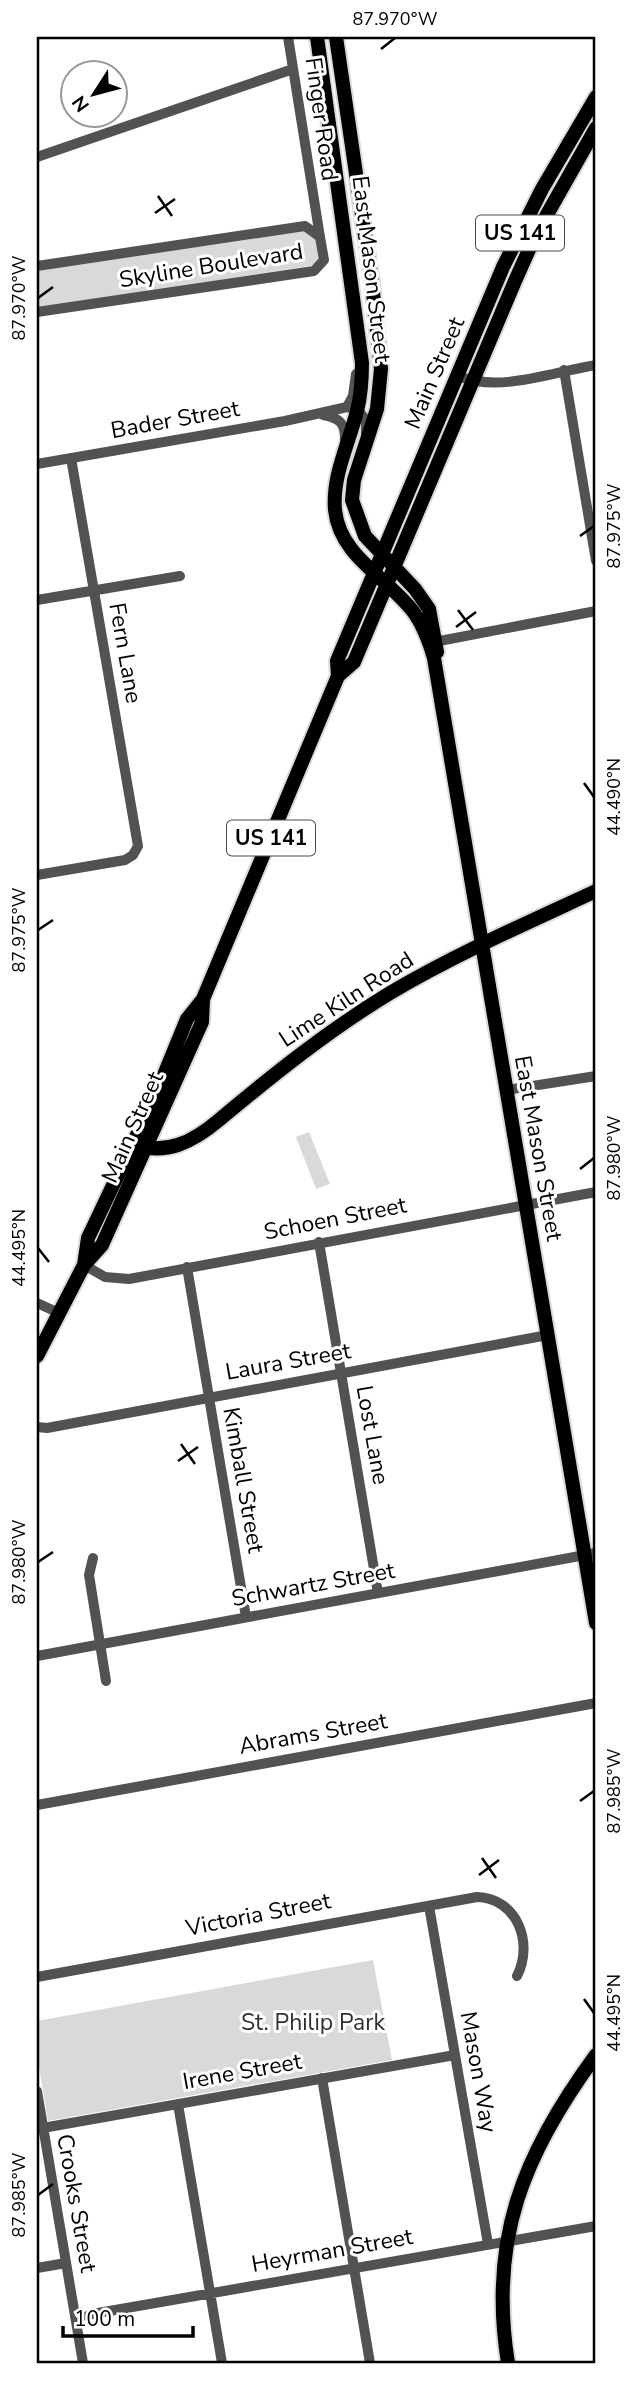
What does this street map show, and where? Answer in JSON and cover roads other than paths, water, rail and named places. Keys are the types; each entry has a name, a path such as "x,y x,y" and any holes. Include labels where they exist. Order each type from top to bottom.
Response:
{"main road":[{"name":"East Mason Street","path":"317,37 362,363 335,493 338,522 349,547 413,611 433,642"},
{"name":"East Mason Street","path":"336,37 380,354 377,409 354,480 352,500 365,536 395,567 429,609 480,946 548,1335 590,1554 596,1623"},
{"name":"Main Street","path":"338,676 337,661 376,575 503,267 542,189 596,97"},
{"name":"Main Street","path":"84,1265 88,1238 189,1015 203,999 338,676 354,662 536,234 596,128"},
{"name":"Lime Kiln Road","path":"132,1144 147,1149 177,1146 196,1139 331,1032 420,976 596,891"},
{"name":"Main Street","path":"37,1356 84,1265 102,1245 147,1149 202,1022 203,999"},
{"path":"508,2363 502,2291 507,2241 521,2185 538,2144 567,2095 596,2055"}],"street":[{"name":"Finger Road","path":"288,37 313,208 320,237"},
{"path":"37,157 293,69"},
{"path":"305,226 313,208"},
{"name":"Skyline Boulevard","path":"37,266 305,226 320,237 324,260 314,271 37,312"},
{"path":"458,376 473,382 497,384 596,365"},
{"path":"564,370 596,561"},
{"path":"352,408 366,420 366,445"},
{"name":"Bader Street","path":"37,464 352,408"},
{"path":"320,414 334,417 345,427 346,450"},
{"name":"Fern Lane","path":"37,875 125,860 134,855 138,846 71,458"},
{"path":"584,490 596,488"},
{"path":"37,600 180,576"},
{"path":"433,642 596,611"},
{"path":"506,1090 596,1076"},
{"name":"Schoen Street","path":"84,1265 116,1279 596,1192"},
{"name":"Lost Lane","path":"319,1242 378,1593"},
{"name":"Kimball Street","path":"187,1267 246,1617"},
{"path":"37,1303 59,1314"},
{"name":"Laura Street","path":"37,1427 548,1335"},
{"name":"Schwartz Street","path":"37,1656 590,1554"},
{"path":"93,1558 89,1575 106,1681"},
{"name":"Abrams Street","path":"37,1805 596,1703"},
{"name":"Victoria Street","path":"37,1977 488,1897 505,1905 519,1926 524,1955 517,1976"},
{"name":"Mason Way","path":"429,1906 488,2244"},
{"name":"Irene Street","path":"40,2129 455,2055"},
{"path":"322,2078 370,2363"},
{"name":"Crooks Street","path":"37,2091 40,2129 83,2363"},
{"path":"178,2104 222,2363"},
{"name":"Heyrman Street","path":"75,2317 596,2226"},
{"path":"37,2268 66,2263"}],"park label":[{"name":"St. Philip Park","path":"313,2022"}]}
